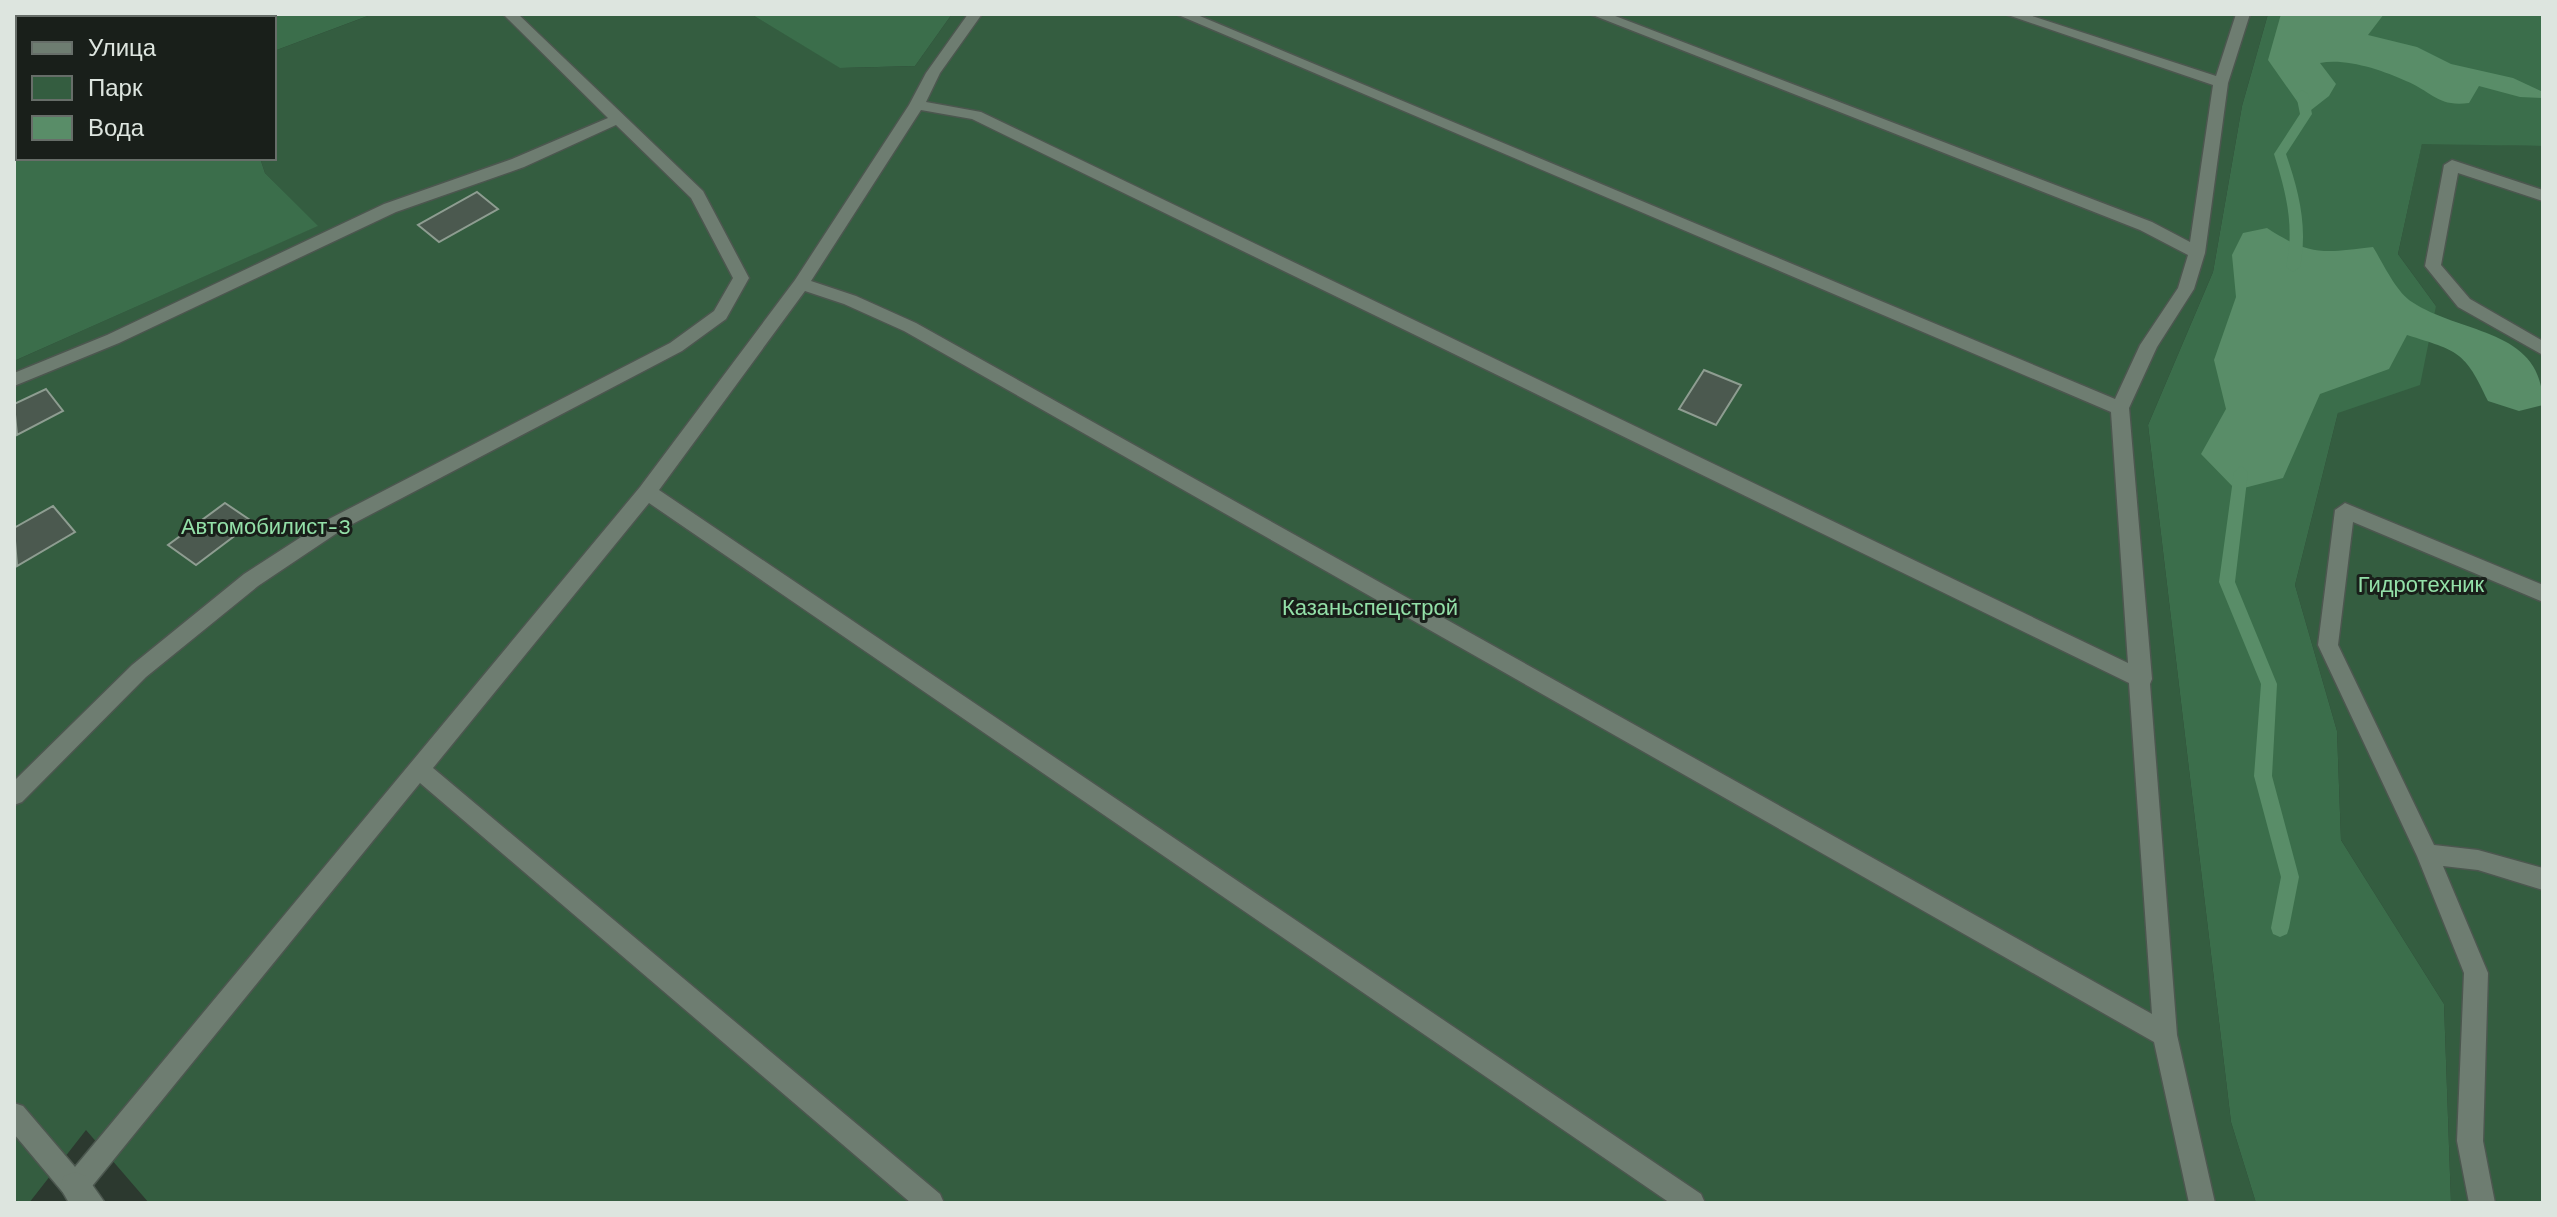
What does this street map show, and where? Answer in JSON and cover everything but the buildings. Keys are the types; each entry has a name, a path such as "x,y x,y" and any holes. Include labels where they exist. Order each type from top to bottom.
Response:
{"lane":[{"path":"14,795 139,671 251,580 336,524 676,347 720,315 741,278 697,195 510,14"},
{"path":"14,1115 82,1195 418,768 647,492 801,284 917,105 933,73 975,14"},
{"path":"1183,14 2120,408"},
{"path":"1597,14 2146,226 2197,253"},
{"path":"2012,14 2221,83"},
{"path":"2202,1203 2165,1035 2142,679 2120,408 2149,345 2186,289 2197,253 2221,83 2243,14"},
{"path":"917,105 976,115 2142,679"},
{"path":"14,380 113,339 390,208 518,163 620,118"},
{"path":"2543,196 2452,165 2433,266 2464,303 2543,349"},
{"path":"801,284 850,300 910,327 2165,1035"},
{"path":"647,492 1692,1203"},
{"path":"2482,1203 2470,1141 2476,973 2427,854 2328,645 2345,510 2543,594"},
{"path":"418,768 931,1203"},
{"path":"2427,854 2478,860 2543,879"}],"green space":[{"name":"Казаньспецстрой","path":"373,14 751,14 841,68 915,66 952,14 2268,14 2242,106 2213,272 2148,425 2231,1122 2256,1203 149,1203 86,1130 29,1203 14,1203 14,361 317,226 265,173 261,160 276,160 276,50"},
{"name":"Гидротехник","path":"2422,143 2543,146 2543,1203 2451,1203 2444,1004 2341,840 2337,731 2295,585 2338,413 2436,306 2398,254"}],"shaded area":[{"path":"14,14 373,14 276,50 276,16 16,16 16,160 261,160 265,173 318,226 14,361"},
{"path":"751,14 952,14 915,66 840,68"},
{"path":"2268,14 2543,14 2543,146 2422,144 2398,254 2436,306 2420,385 2338,413 2295,585 2337,731 2341,840 2444,1004 2451,1203 2256,1203 2231,1122 2148,425 2213,272 2242,106"}],"water":[{"path":"2281,14 2384,14 2368,35 2417,47 2451,64 2513,78 2543,92 2543,98 2520,97 2479,86 2469,103 2449,103 2386,73 2364,66 2330,62 2320,63 2336,84 2329,96 2306,114 2268,60"},
{"path":"2267,228 2295,244 2317,250 2373,247 2395,284 2412,302 2515,347 2530,361 2539,380 2543,405 2519,411 2488,401 2473,372 2458,355 2407,335 2389,369 2320,394 2283,478 2236,490 2201,454 2226,409 2214,360 2236,297 2232,255 2243,233"}],"waterway":[{"path":"2293,267 2297,224 2293,196 2280,154 2306,114 2302,94"},
{"path":"2241,472 2227,582 2269,684 2263,776 2290,877 2280,928"}],"park label":[{"name":"Автомобилист-3","path":"266,526"}]}
